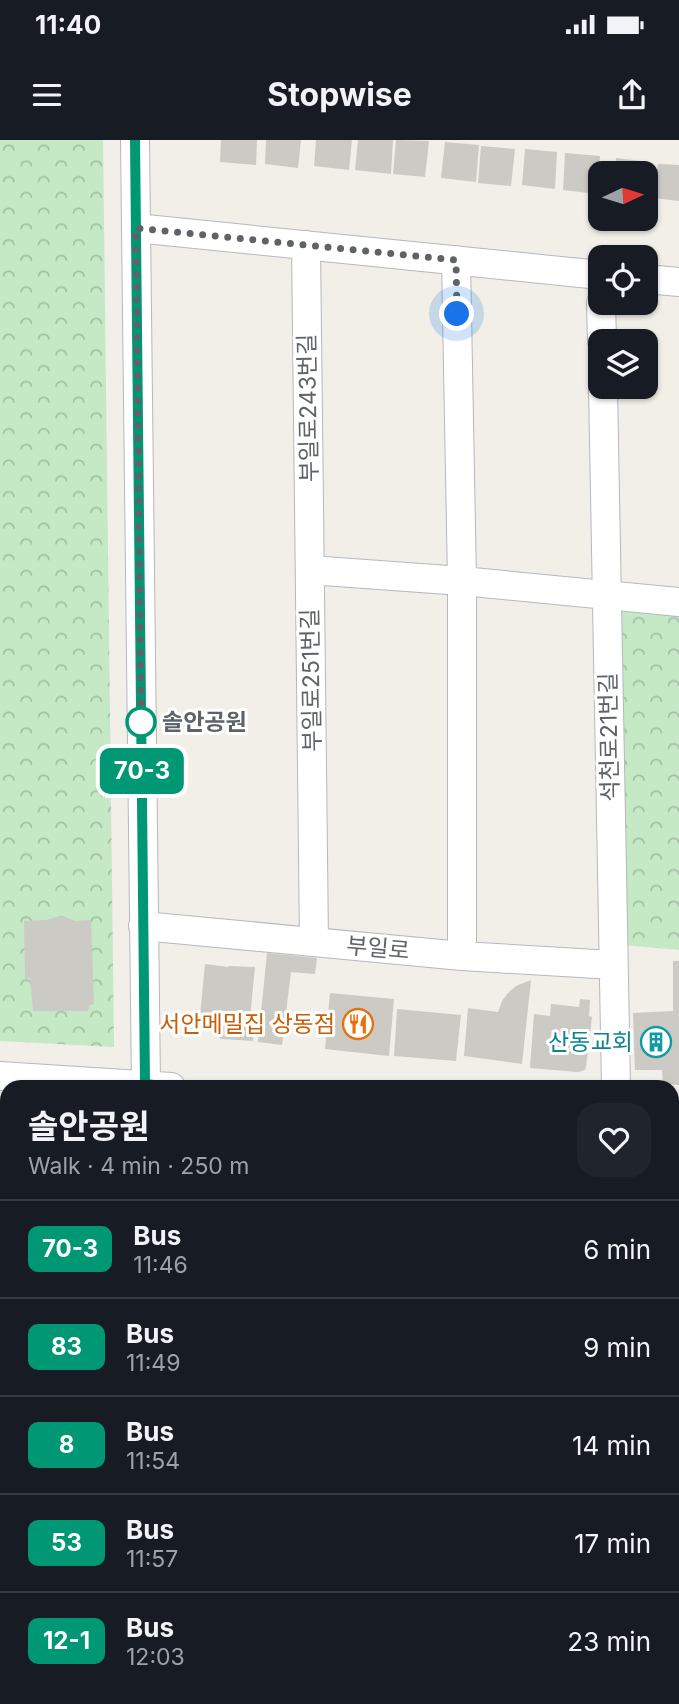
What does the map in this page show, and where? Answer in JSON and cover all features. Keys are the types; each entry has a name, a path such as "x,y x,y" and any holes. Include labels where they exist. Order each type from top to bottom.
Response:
{"street":[{"path":"135,140 143,926 154,1080"},
{"path":"136,228 588,274"},
{"name":"부일로243번길","path":"306,245 310,570"},
{"path":"456,260 462,581 462,956"},
{"path":"658,280 679,282"},
{"name":"석천로21번길","path":"603,399 616,1080"},
{"path":"310,570 462,581 679,602"},
{"name":"부일로251번길","path":"310,570 314,942"},
{"name":"부일로","path":"143,926 462,956 613,965"},
{"path":"0,1076 62,1080"}],"green space":[{"path":"0,140 103,140 114,1047 0,1041"},
{"path":"606,595 679,602 679,950 612,944"}],"building":[{"path":"221,140 257,140 256,165 220,162"},
{"path":"266,140 301,140 298,168 265,164"},
{"path":"316,140 352,140 349,170 314,166"},
{"path":"358,140 393,140 391,174 355,170"},
{"path":"396,140 429,141 425,177 393,174"},
{"path":"445,142 479,145 476,182 441,178"},
{"path":"481,146 515,149 511,186 478,183"},
{"path":"525,149 557,152 555,189 522,185"},
{"path":"565,153 600,156 600,161 588,161 588,193 563,190"},
{"path":"616,158 640,161 616,161"},
{"path":"658,164 679,165 679,201 658,198"},
{"path":"57,917 75,921 91,920 94,1004 90,1005 88,1011 33,1011 30,978 25,978 24,921"},
{"path":"267,953 317,958 315,974 291,972 282,1045 258,1042"},
{"name":"산동교회","path":"673,961 679,961 679,1080 663,1080 662,1070 635,1070 633,1013 673,1011"},
{"path":"205,964 255,967 250,1018 255,1018 253,1041 221,1039 200,1016"},
{"path":"531,980 522,1064 464,1056 468,1008 498,1012 508,993 516,986"},
{"path":"330,993 394,999 389,1056 325,1049"},
{"path":"580,999 590,1000 589,1016 592,1017 585,1070 578,1072 530,1068 534,1014 550,1016 551,1004 579,1007"},
{"path":"397,1009 461,1015 456,1061 394,1056"}],"bus line":[{"name":"70-3","path":"135,140 145,1080"}],"place":[{"name":"솔안공원","path":"141,722"},
{"name":"서안메밀집 상동점","path":"358,1024"},
{"name":"산동교회","path":"656,1042"}],"route":[{"path":"141,722 141,725 136,228 456,260 457,314"}]}
